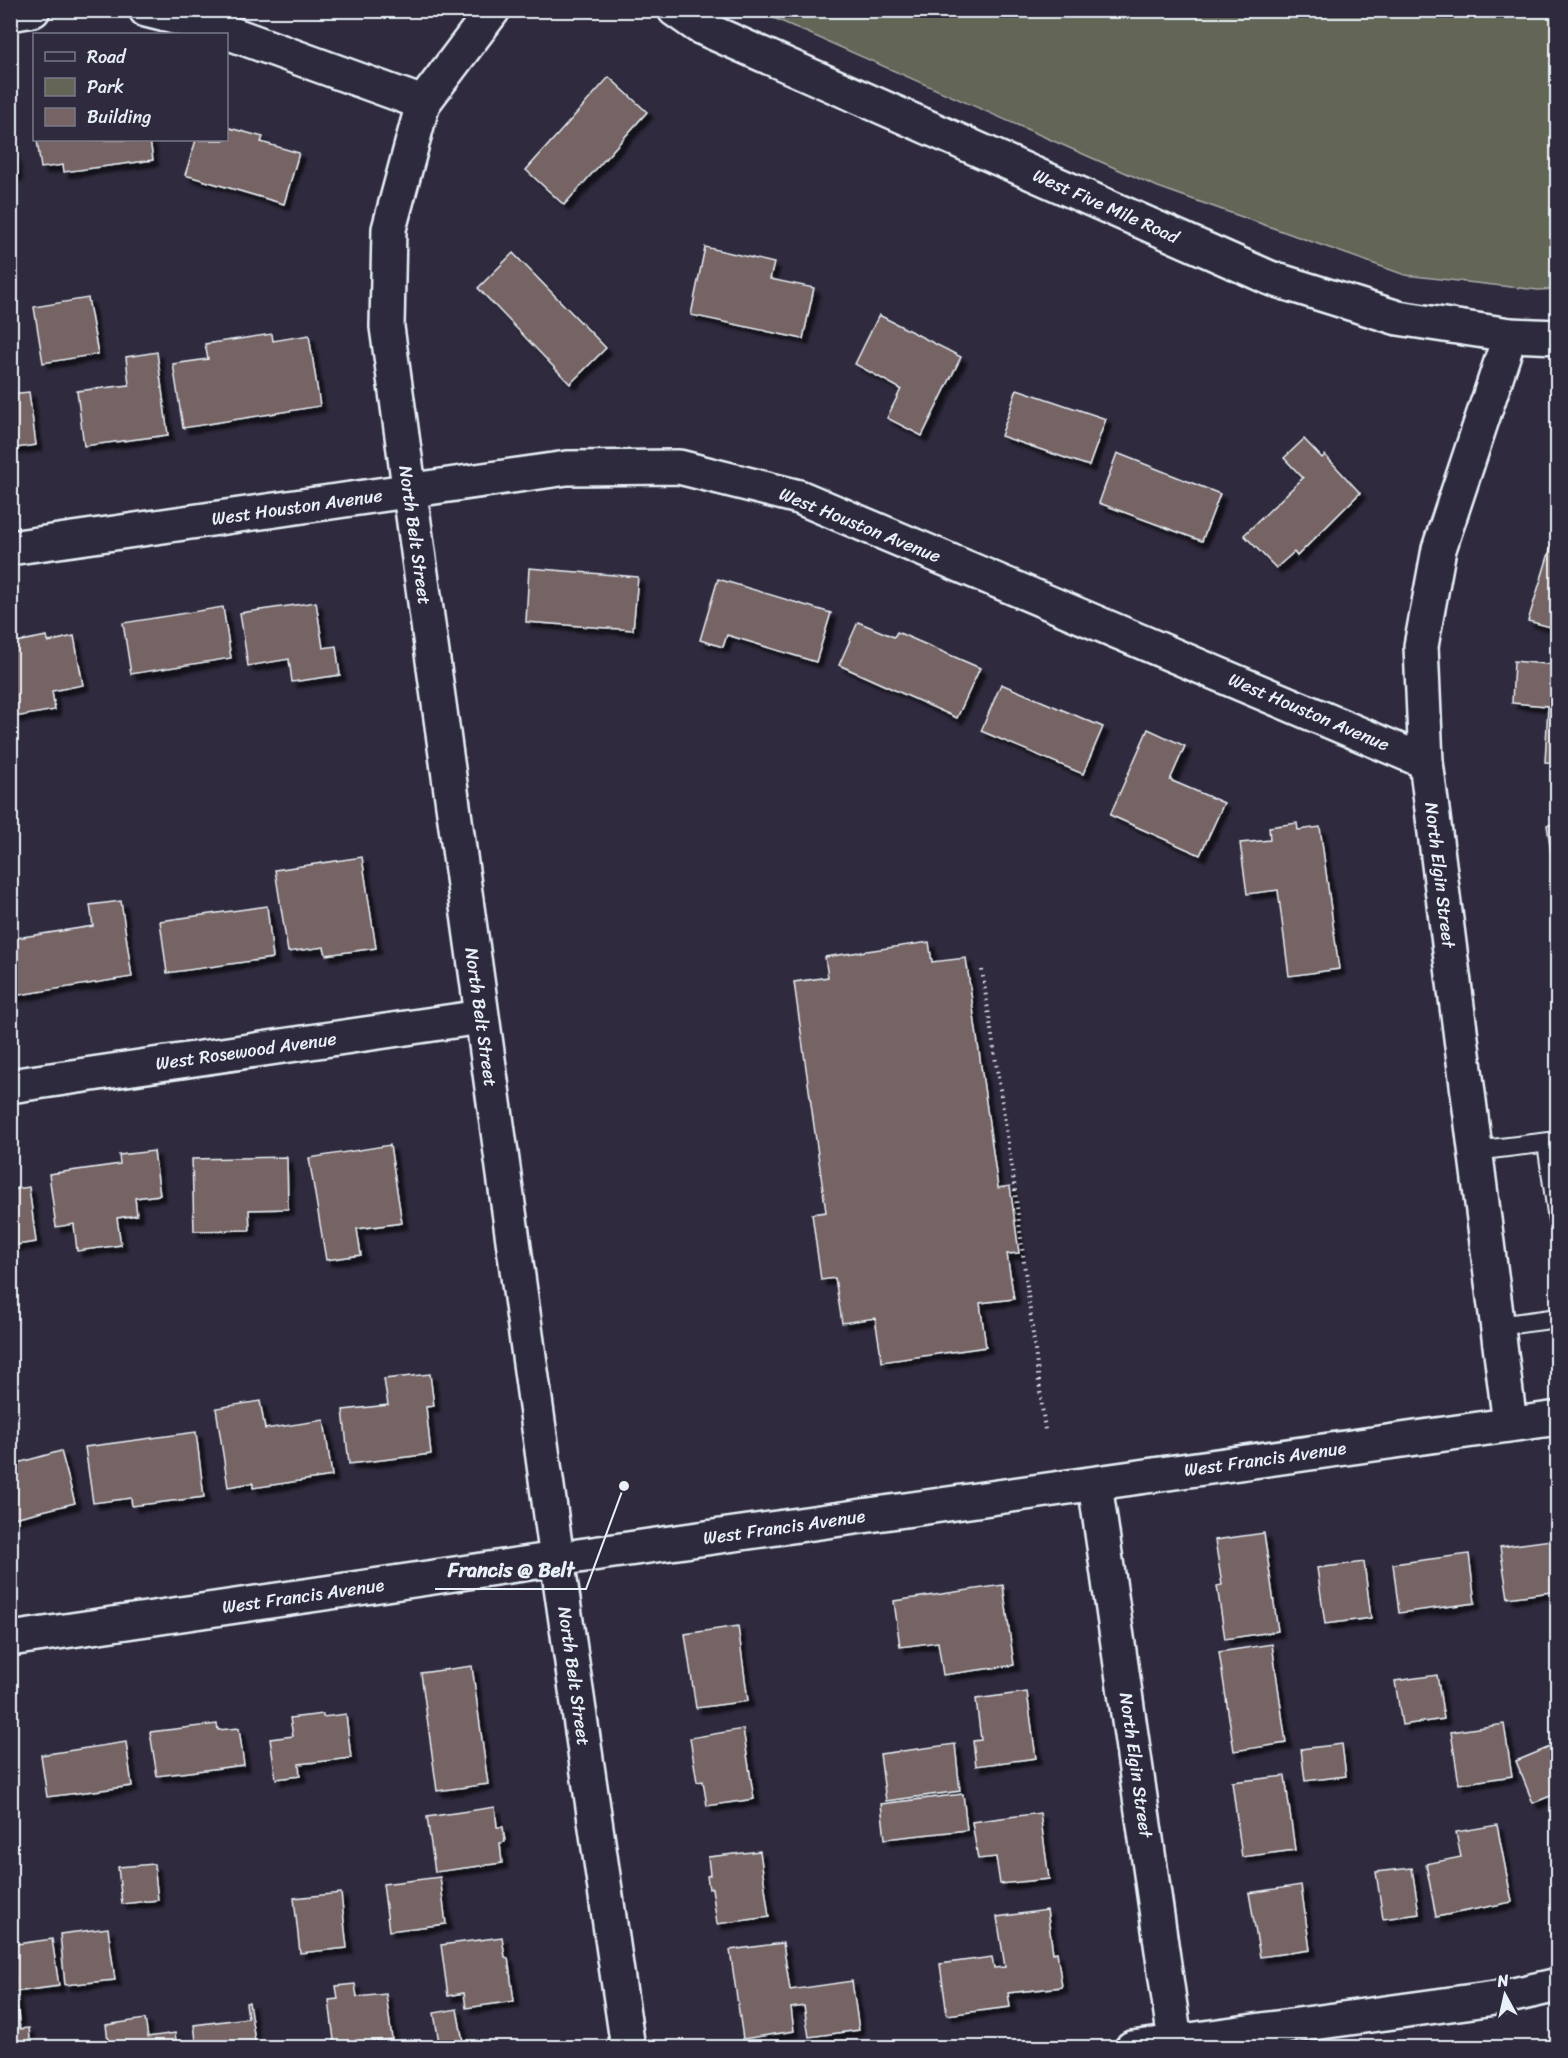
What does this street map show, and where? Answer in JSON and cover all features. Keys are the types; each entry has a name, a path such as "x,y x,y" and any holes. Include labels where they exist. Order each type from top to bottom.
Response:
{"street":[{"path":"10,14 33,10"},
{"path":"146,10 210,26 423,103"},
{"name":"North Belt Street","path":"493,10 423,103 389,229 387,327 557,1559 628,2048"},
{"name":"West Five Mile Road","path":"675,10 698,26 1270,278 1398,318 1510,335 1557,337"},
{"name":"North Elgin Street","path":"1510,335 1439,549 1421,646 1426,762 1510,1424"},
{"name":"West Houston Avenue","path":"10,548 567,468 679,467 799,497 1426,762"},
{"name":"West Rosewood Avenue","path":"10,1086 482,1017"},
{"name":"West Francis Avenue","path":"10,1639 557,1559 1557,1418"},
{"name":"North Elgin Street","path":"1095,1484 1175,2044"},
{"path":"1132,2048 1175,2044 1509,1996 1557,1985"}],"lane":[{"path":"1475,1151 1552,1142 1557,1220"},
{"path":"1498,1326 1557,1318"}],"path":[{"path":"981,970 1013,1175 1045,1430"}],"green space":[{"path":"758,11 1557,11 1557,289 1538,290 1405,275 1158,187"}],"building":[{"path":"609,77 647,112 564,205 526,170"},
{"path":"228,128 263,137 261,142 299,153 284,204 185,175 196,141 228,141"},
{"path":"10,132 17,175 10,176"},
{"path":"37,141 150,141 153,160 64,172 63,165 41,168"},
{"path":"705,247 774,263 770,279 814,288 803,339 691,315"},
{"path":"513,253 606,348 570,384 478,288"},
{"path":"88,298 98,354 43,363 34,307"},
{"path":"879,315 961,357 922,436 887,418 901,389 855,364"},
{"path":"272,334 273,341 309,335 320,406 183,428 173,364 208,359 205,344"},
{"path":"157,352 168,435 84,446 77,391 129,385 126,357"},
{"path":"1017,389 1106,419 1089,466 1001,436"},
{"path":"29,392 36,445 10,449 10,394"},
{"path":"1304,439 1322,458 1325,455 1360,493 1297,556 1294,552 1276,568 1244,535 1303,478 1284,458"},
{"path":"1117,453 1220,494 1202,541 1099,503"},
{"path":"1558,524 1558,629 1528,621"},
{"path":"529,568 638,577 633,630 526,622"},
{"path":"718,579 831,613 816,662 727,635 723,647 700,640"},
{"path":"316,602 323,648 336,646 340,675 292,682 289,659 248,666 240,613"},
{"path":"223,607 231,658 131,674 123,623"},
{"path":"858,622 894,637 897,632 980,668 957,718 839,665"},
{"path":"47,636 48,642 74,636 83,685 52,691 55,710 15,717 12,699 10,700 10,643"},
{"path":"1514,661 1556,665 1558,763 1545,762 1548,706 1512,703"},
{"path":"1001,684 1103,727 1083,774 981,731"},
{"path":"1148,729 1185,746 1170,780 1224,803 1200,855 1110,815"},
{"path":"1297,823 1298,830 1320,827 1339,969 1289,976 1278,890 1247,894 1240,843 1270,840 1269,827"},
{"path":"1558,824 1558,903 1547,825"},
{"path":"362,857 376,948 326,955 324,947 288,952 275,870"},
{"path":"121,901 132,977 13,996 10,980 10,939 93,926 90,905"},
{"path":"267,906 273,958 167,973 160,921"},
{"path":"929,942 932,962 966,958 998,1188 1010,1186 1019,1253 1007,1254 1014,1299 980,1303 986,1347 882,1362 875,1318 842,1323 835,1278 821,1280 812,1214 826,1212 794,982 828,977 825,957"},
{"path":"390,1145 402,1223 357,1229 361,1255 326,1260 309,1158"},
{"path":"154,1151 160,1195 135,1198 137,1215 117,1218 121,1245 77,1251 74,1224 56,1227 49,1174 120,1164 119,1155"},
{"path":"287,1157 288,1209 249,1210 250,1230 194,1231 192,1159"},
{"path":"29,1187 36,1242 10,1246 10,1190"},
{"path":"430,1374 434,1406 426,1407 431,1454 349,1464 343,1410 388,1405 384,1379"},
{"path":"260,1401 265,1429 324,1420 332,1476 253,1488 253,1483 228,1487 216,1408"},
{"path":"196,1432 204,1497 132,1506 131,1498 93,1503 85,1447"},
{"path":"61,1451 75,1503 10,1519 10,1465"},
{"path":"1264,1533 1278,1631 1225,1639 1217,1586 1222,1585 1215,1540"},
{"path":"1558,1539 1558,1591 1508,1598 1500,1547"},
{"path":"1469,1554 1475,1603 1399,1613 1393,1564"},
{"path":"1364,1562 1371,1618 1325,1624 1317,1568"},
{"path":"1003,1585 1014,1665 943,1675 938,1642 900,1647 894,1601"},
{"path":"738,1626 748,1701 696,1708 685,1634"},
{"path":"1272,1644 1286,1743 1234,1751 1219,1652"},
{"path":"472,1666 488,1784 437,1791 421,1673"},
{"path":"1437,1675 1444,1719 1402,1725 1395,1681"},
{"path":"1027,1692 1036,1758 976,1766 973,1741 981,1740 976,1699"},
{"path":"323,1714 323,1717 346,1714 351,1758 299,1764 300,1776 276,1779 270,1739 293,1736 290,1718"},
{"path":"217,1724 218,1730 239,1728 244,1765 157,1776 150,1732"},
{"path":"1504,1724 1512,1776 1459,1784 1451,1732"},
{"path":"743,1729 754,1799 707,1806 703,1781 697,1782 690,1738"},
{"path":"126,1742 132,1786 47,1797 41,1755"},
{"path":"955,1744 960,1791 886,1801 880,1754"},
{"path":"1342,1744 1346,1776 1305,1781 1301,1749"},
{"path":"1550,1747 1558,1767 1558,1793 1533,1803 1516,1761"},
{"path":"1285,1776 1295,1850 1242,1857 1232,1782"},
{"path":"963,1794 967,1830 885,1839 881,1804"},
{"path":"495,1807 497,1827 503,1827 505,1842 500,1843 502,1863 435,1872 427,1817"},
{"path":"1040,1813 1049,1879 1000,1884 996,1857 978,1859 972,1822"},
{"path":"1497,1825 1512,1902 1436,1917 1426,1864 1461,1857 1456,1832"},
{"path":"760,1851 769,1917 717,1924 712,1888 709,1889 707,1876 710,1875 708,1857"},
{"path":"154,1864 158,1900 122,1904 118,1867"},
{"path":"1412,1868 1419,1914 1383,1919 1376,1872"},
{"path":"440,1877 446,1924 389,1931 383,1884"},
{"path":"1301,1885 1310,1950 1260,1957 1249,1893"},
{"path":"341,1893 347,1948 300,1953 294,1898"},
{"path":"1047,1910 1053,1953 1057,1952 1062,1987 1008,1993 1010,2007 947,2015 940,1964 992,1957 994,1968 1005,1967 997,1917"},
{"path":"108,1928 115,1980 65,1985 60,1934"},
{"path":"502,1937 505,1957 508,1958 514,2001 466,2008 464,1993 448,1996 441,1945"},
{"path":"52,1939 59,1986 15,1992 20,2029 29,2028 31,2048 10,2048 10,1982 15,1982 10,1945"},
{"path":"783,1943 790,1990 852,1981 859,2030 809,2037 804,2006 791,2008 794,2031 743,2039 730,1950"},
{"path":"355,1984 357,1997 386,1994 392,2039 373,2041 374,2048 335,2048 329,2000 338,1999 336,1986"},
{"path":"249,2002 256,2048 197,2048 194,2025 248,2018 246,2003"},
{"path":"457,2009 464,2047 440,2048 434,2013"},
{"path":"145,2019 148,2037 175,2033 177,2048 109,2048 106,2025"}],"place":[{"name":"Francis @ Belt","path":"624,1486"}]}
